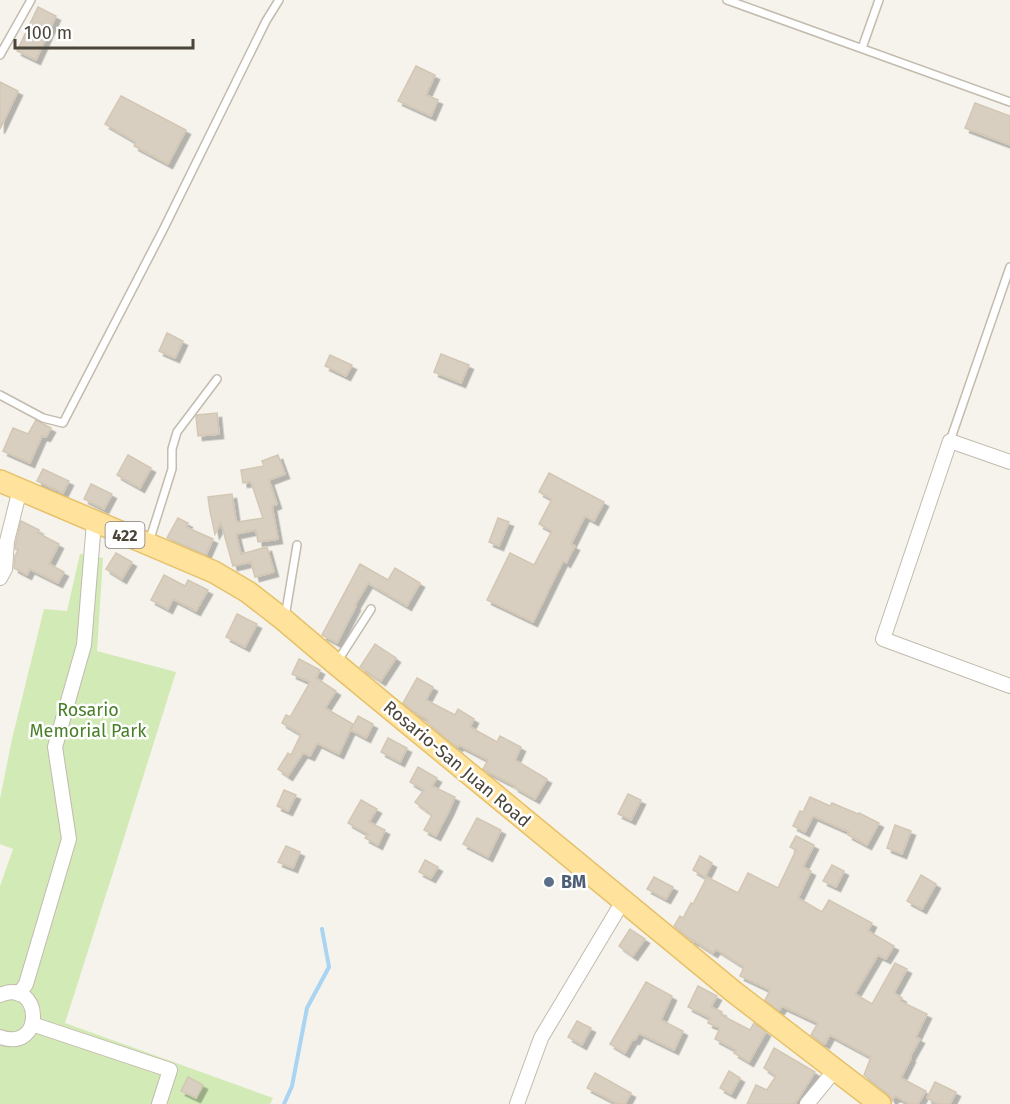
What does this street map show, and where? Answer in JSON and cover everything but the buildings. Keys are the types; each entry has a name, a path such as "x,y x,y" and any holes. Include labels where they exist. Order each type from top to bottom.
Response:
{"main road":[{"name":"Rosario-San Juan Road","path":"0,481 214,572 248,592 734,992 880,1104"}],"street":[{"path":"1010,462 950,441 883,639 1010,686"},
{"path":"0,578 5,569 7,541 20,489"},
{"path":"19,994 26,984 69,839 55,747 84,645 94,522"},
{"path":"517,1104 541,1038 623,901"},
{"path":"0,995 19,994 27,999 34,1015 29,1031 23,1036 0,1039"},
{"path":"32,1024 170,1070 159,1104"},
{"path":"807,1104 835,1070"}],"lane":[{"path":"0,55 30,0"},
{"path":"0,396 43,418 63,423 164,230 266,21 279,0"},
{"path":"727,0 1010,102"},
{"path":"862,48 879,0"},
{"path":"950,441 1010,267"},
{"path":"148,544 172,469 172,449 177,432 217,379"},
{"path":"284,620 297,545"},
{"path":"336,664 370,609"}],"green space":[{"name":"Rosario Memorial Park","path":"80,554 103,558 97,651 176,672 65,1023 273,1098 270,1104 0,1104 0,886 13,849 0,844 0,799 12,739 44,609 67,611"}],"waterway":[{"path":"284,1104 292,1086 307,1008 329,967 322,929"}],"place":[{"name":"BM","path":"549,882"}]}
